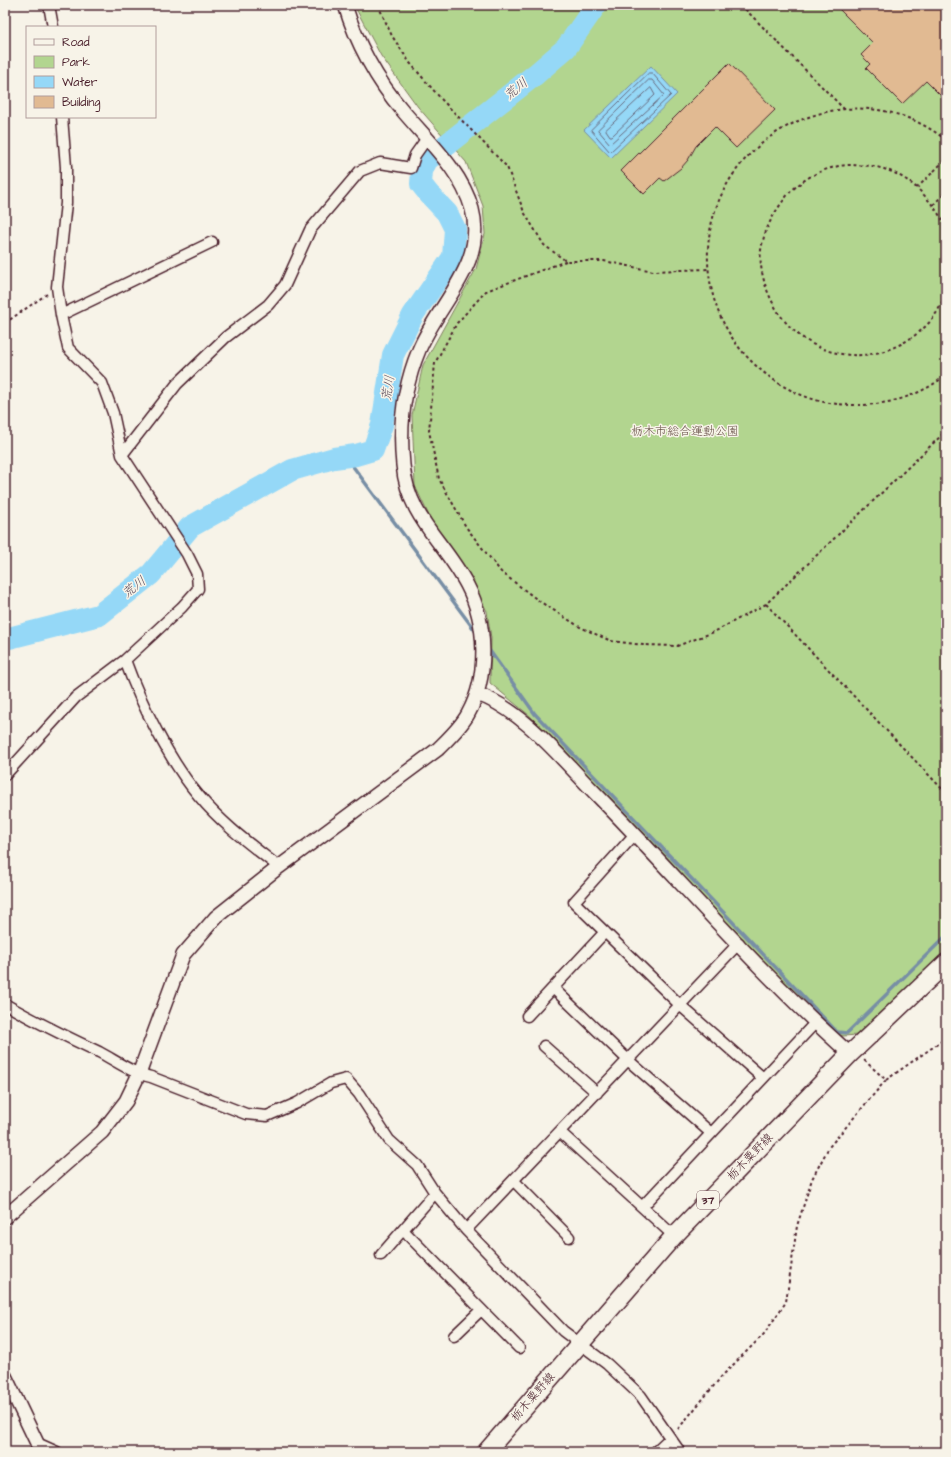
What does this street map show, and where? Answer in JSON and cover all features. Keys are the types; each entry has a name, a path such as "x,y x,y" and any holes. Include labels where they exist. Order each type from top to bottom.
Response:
{"main road":[{"name":"栃木粟野線","path":"486,1452 674,1236 850,1054 946,963"}],"street":[{"path":"49,5 52,26"},
{"path":"5,1217 102,1132 126,1101 139,1074 183,955 216,917 279,867 438,749 452,735 468,715 477,694 483,662 482,634 475,606 467,585 414,507 404,474 401,447 407,385 419,348 472,257 476,231 472,209 461,183 427,138 401,109 379,78 362,46 345,5"},
{"path":"5,775 76,697 125,660 182,607 198,589 197,574 187,554 122,455 113,413 102,383 68,348 57,287 66,203 66,167 62,118"},
{"path":"122,455 177,384 226,337 268,305 285,285 310,230 360,171 380,163 411,168 415,155 427,138"},
{"path":"61,315 212,242"},
{"path":"125,660 134,685 172,758 198,796 223,822 279,867"},
{"path":"477,694 489,698 504,706 527,724 816,1022 850,1054"},
{"path":"635,834 574,902 681,1006 763,1078"},
{"path":"527,1016 604,932"},
{"path":"466,1230 681,1006 739,943"},
{"path":"553,988 628,1061 711,1133"},
{"path":"5,1004 35,1022 100,1053 139,1074 152,1077 246,1114 266,1116 297,1103 331,1084 346,1079 359,1094 389,1140 417,1165 435,1193 466,1230 563,1332 607,1364 641,1396 680,1452"},
{"path":"643,1206 816,1022"},
{"path":"544,1046 597,1094"},
{"path":"560,1132 643,1206 674,1236"},
{"path":"514,1181 569,1236"},
{"path":"381,1255 435,1193"},
{"path":"403,1230 519,1348"},
{"path":"454,1336 481,1310"},
{"path":"5,1376 38,1448 57,1452"},
{"path":"655,1452 670,1438"}],"path":[{"path":"378,5 392,36 410,63 442,100 507,167 524,212 544,245 566,261"},
{"path":"742,5 844,109"},
{"path":"946,140 916,122 893,114 869,109 844,109 821,113 792,123 759,144 743,160 729,179 711,222 708,245 708,269 712,294 721,318 734,341 755,365 770,378 792,391 816,400 841,405 867,405 892,401 917,393 946,375"},
{"path":"917,188 946,159"},
{"path":"946,226 934,205 917,188 898,175 876,166 844,165 813,175 787,194 769,220 761,251 764,283 777,313 802,338 826,351 856,356 887,351 914,337 935,315 946,293"},
{"path":"934,205 946,192"},
{"path":"708,269 653,271 604,261 566,261 486,291 457,323 435,363 429,431 439,479 466,527 501,572 539,601 580,627 611,641 643,645 677,646 714,632 766,604 946,431"},
{"path":"5,323 57,287"},
{"path":"766,604 946,793"},
{"path":"670,1438 722,1376 764,1334 786,1302 797,1226 812,1179 829,1147 886,1080 946,1038"},
{"path":"850,1054 861,1057 886,1080"}],"green space":[{"name":"栃木市総合運動公園","path":"354,5 946,5 946,950 858,1035 843,1036 832,1032 530,716 490,683 491,638 487,611 464,569 433,524 415,486 412,415 423,365 476,269 485,234 483,206 466,162 418,107 381,56"}],"water":[{"path":"651,66 677,94 611,158 584,130"}],"building":[{"path":"835,5 946,5 946,101 926,81 902,104 866,68 870,64 861,55 873,43"},
{"path":"729,63 775,110 736,148 715,127 696,146 688,160 681,168 664,181 660,178 644,194 621,171"}],"waterway":[{"name":"荒川","path":"5,639 99,615 151,574 190,527 292,470 334,458 356,455 373,450 382,425 393,355 413,315 453,257 455,229 447,213 421,184 422,171 427,160 536,74 566,48 596,5"},
{"path":"346,457 476,632"},
{"path":"487,647 535,714 837,1032 847,1033 946,936"}]}
